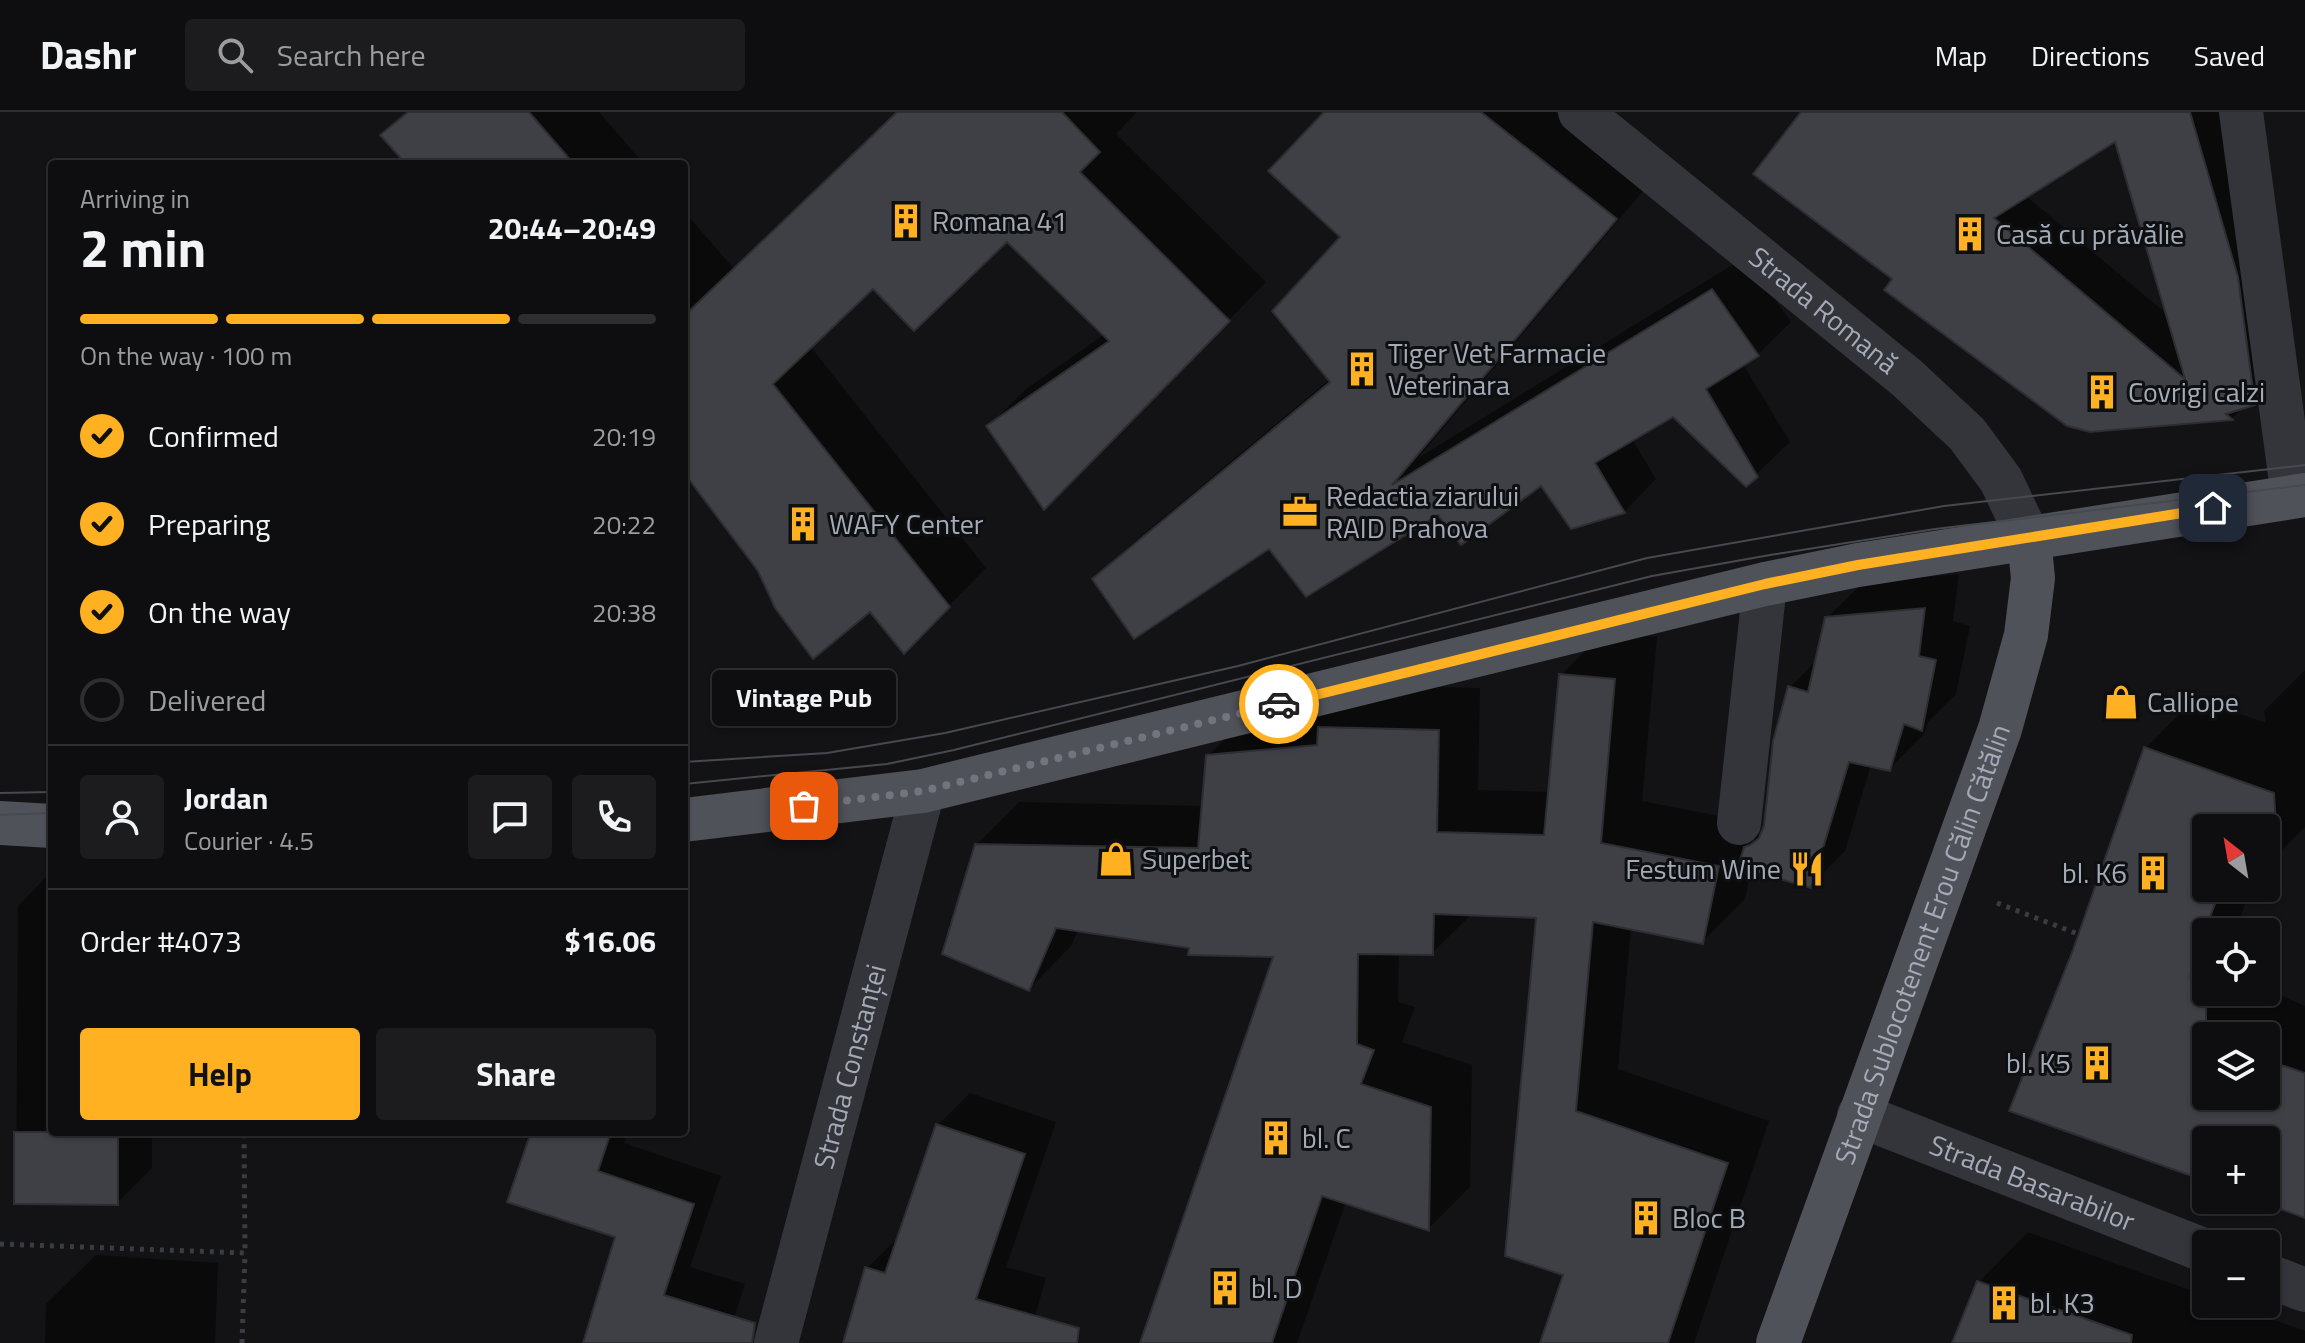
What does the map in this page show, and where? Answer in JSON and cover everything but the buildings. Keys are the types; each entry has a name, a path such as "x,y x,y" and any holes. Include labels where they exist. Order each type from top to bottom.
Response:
{"main road":[{"path":"688,820 923,791 1765,584 1858,565 2299,496"},
{"name":"Strada Sublocotenent Erou Călin Cătălin","path":"1778,1343 2000,729 2026,635 2033,578 2029,539"},
{"path":"0,823 48,826"}],"street":[{"name":"Strada Romană","path":"1580,112 1907,378 1967,434 2001,480 2029,539"},
{"path":"2241,112 2299,496"},
{"path":"1739,823 1765,584"},
{"name":"Strada Constanței","path":"776,1343 923,791"},
{"name":"Strada Basarabilor","path":"1859,1115 2192,1246"},
{"path":"2280,1280 2305,1290"}],"path":[{"path":"1943,883 2078,934"},
{"path":"2188,976 2192,978"},
{"path":"242,1343 244,1136"},
{"path":"0,1244 245,1253"}],"tram line":[{"path":"688,762 827,753 945,733 1238,666 1647,558 1944,506 2305,465"},
{"path":"688,784 887,764 954,750 1652,576 1935,529 2305,485"},
{"path":"0,793 48,792"},
{"path":"0,815 48,813"}],"way so far":[{"path":"804,806 923,791 1279,704"}],"place":[{"name":"Romana 41","path":"906,221"},
{"name":"Casă cu prăvălie","path":"1970,234"},
{"name":"Tiger Vet Farmacie Veterinara","path":"1362,369"},
{"name":"Covrigi calzi","path":"2102,392"},
{"name":"Redactia ziarului RAID Prahova","path":"1300,512"},
{"name":"WAFY Center","path":"803,524"},
{"name":"Calliope","path":"2121,702"},
{"name":"Vintage Pub","path":"804,806"},
{"name":"Superbet","path":"1116,859"},
{"name":"Festum Wine","path":"1807,869"},
{"name":"bl. K6","path":"2153,873"},
{"name":"bl. K5","path":"2097,1063"},
{"name":"bl. C","path":"1276,1138"},
{"name":"Bloc B","path":"1646,1218"},
{"name":"bl. D","path":"1225,1288"},
{"name":"bl. K3","path":"2004,1303"}],"route":[{"path":"1279,704 1765,584 1858,565 2213,508"}]}
